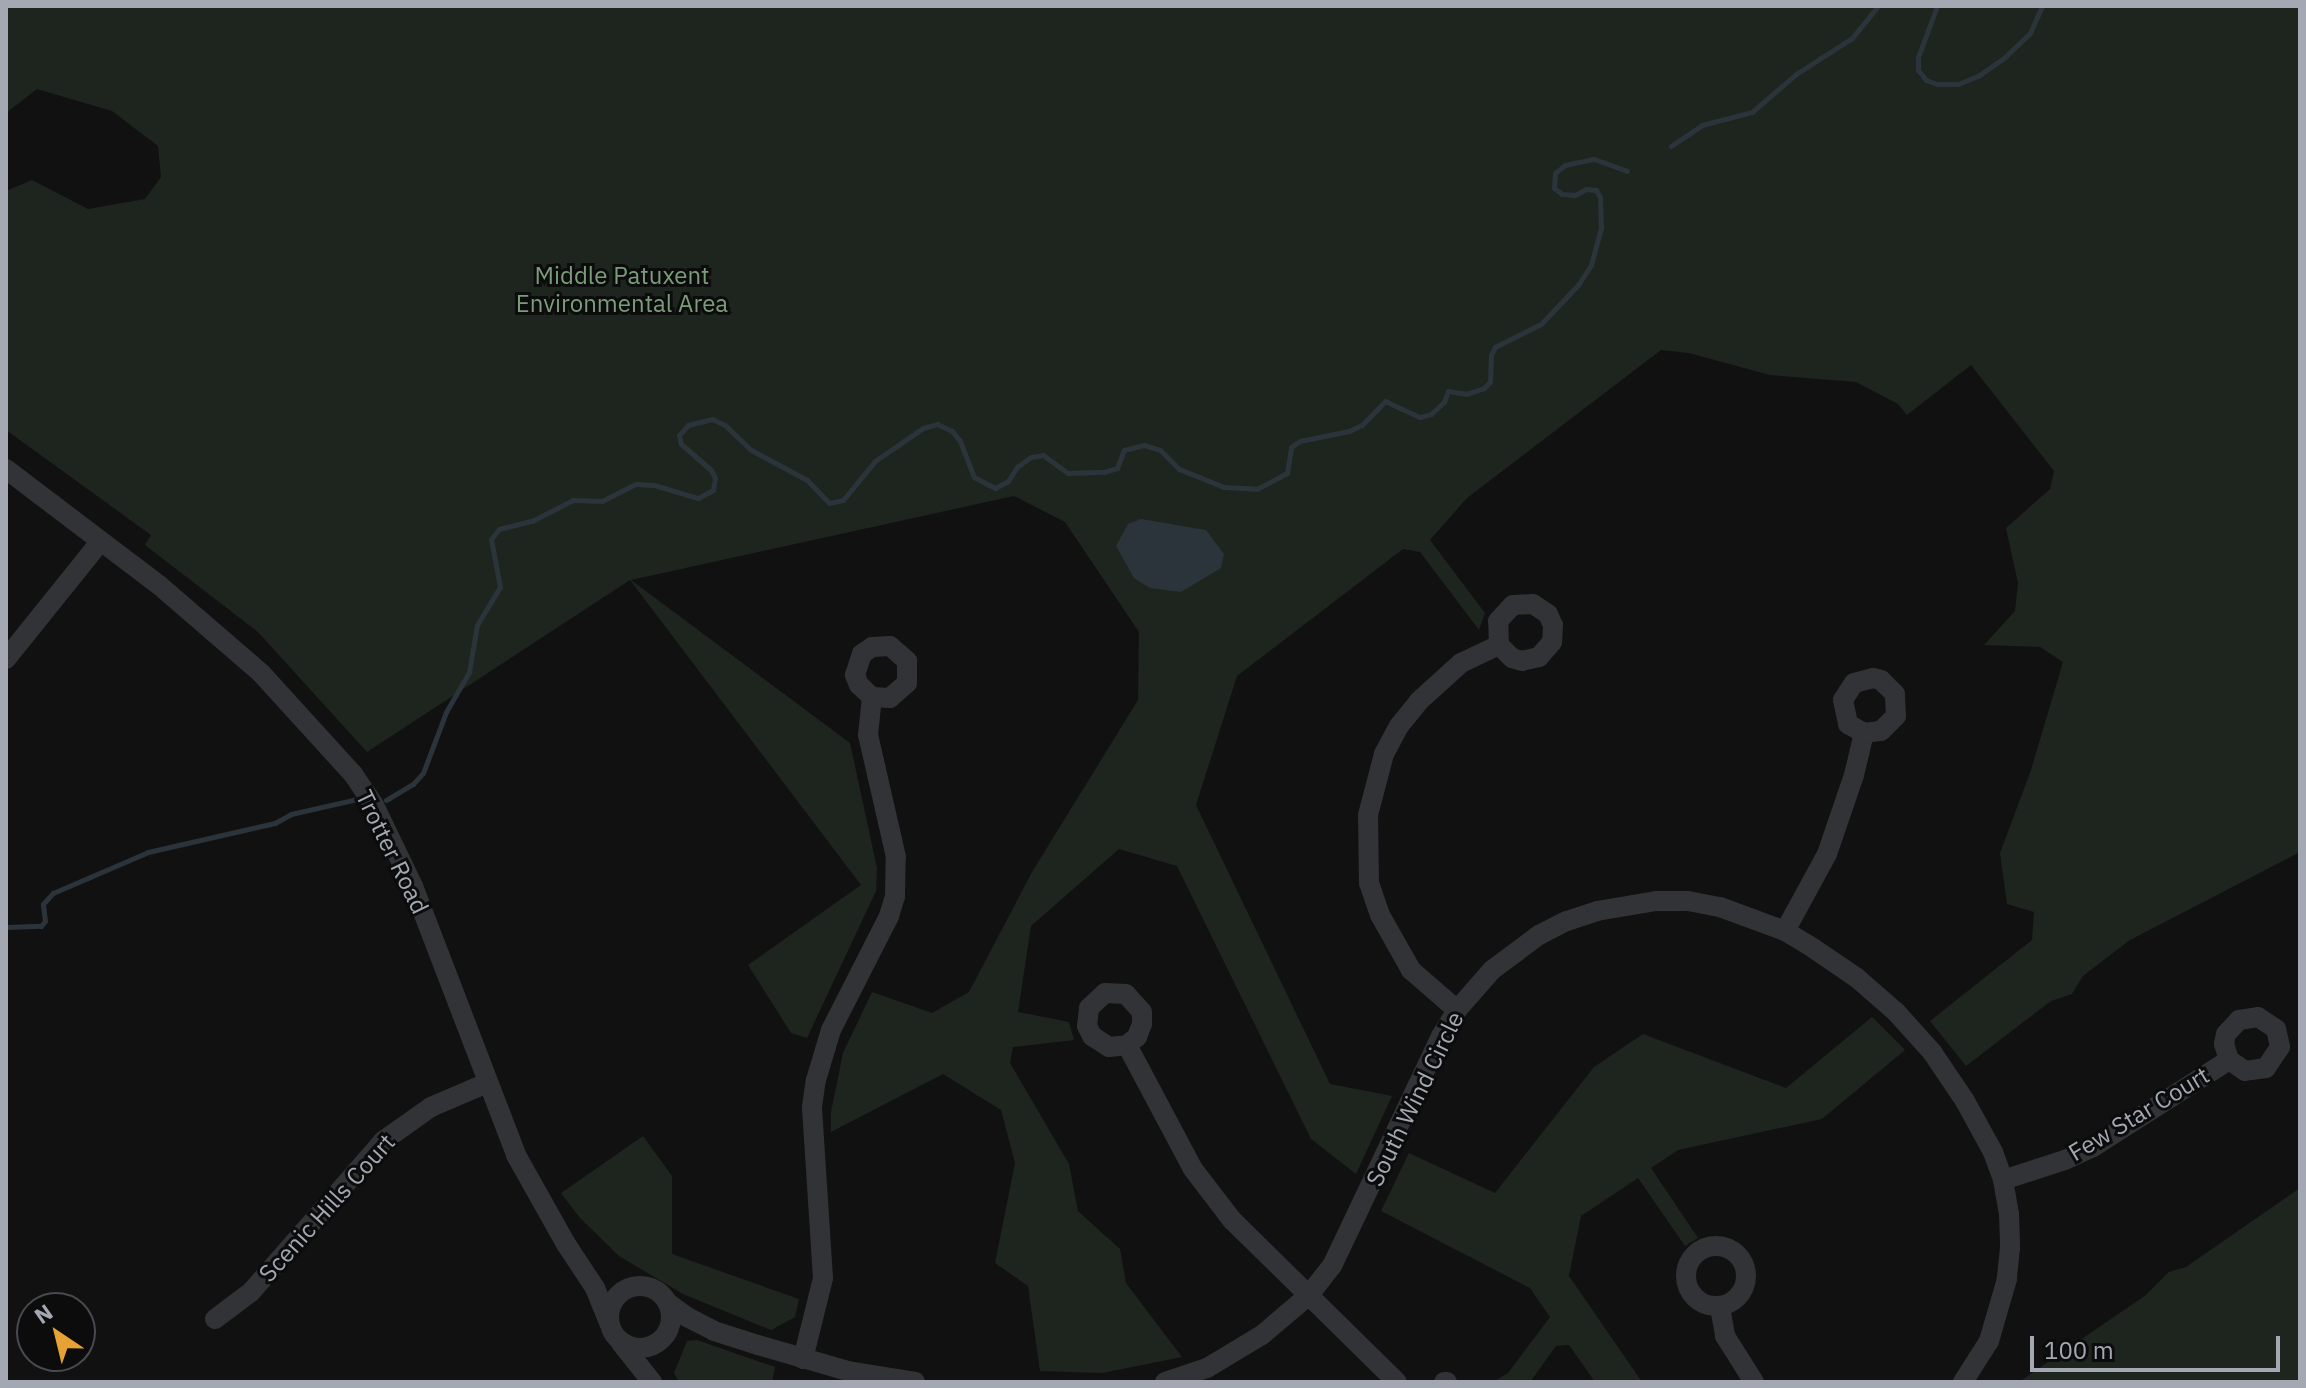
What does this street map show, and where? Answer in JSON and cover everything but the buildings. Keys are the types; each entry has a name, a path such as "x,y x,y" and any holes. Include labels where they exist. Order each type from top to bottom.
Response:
{"street":[{"name":"Trotter Road","path":"6,469 159,585 261,673 353,774 374,805 413,886 516,1155 566,1244 581,1264 614,1331 655,1382"},
{"path":"6,659 101,541"},
{"path":"1457,1010 1411,970 1380,915 1369,883 1368,815 1374,782 1399,726 1439,681 1461,663 1499,645"},
{"path":"803,1359 823,1278 812,1107 816,1080 831,1030 889,916 897,878 896,857 868,735 872,697"},
{"path":"1785,931 1827,854 1854,775 1864,733"},
{"name":"South Wind Circle","path":"1165,1382 1236,1353 1282,1321 1309,1295 1347,1239 1441,1036 1457,1010 1514,952 1553,928 1597,911 1656,901 1688,901 1720,907 1785,931 1866,986 1914,1032 1965,1101 1993,1152 2003,1180 2009,1214 2007,1279 1989,1341 1963,1382"},
{"path":"1127,1045 1193,1169 1232,1220 1397,1382"},
{"name":"Few Star Court","path":"2003,1180 2065,1160 2093,1147 2229,1060"},
{"name":"Scenic Hills Court","path":"215,1319 251,1292 383,1141 431,1107 487,1083"},
{"path":"581,1264 602,1277 654,1289 687,1317 714,1331"},
{"path":"635,1286 626,1289 612,1303 614,1331 640,1348 692,1328 714,1331 803,1359 915,1382"},
{"path":"664,1337 671,1319 668,1303"},
{"path":"1720,1307 1725,1336 1754,1382"},
{"name":"Trotter Road","path":"655,1382 655,1360 664,1337"}],"green space":[{"name":"Middle Patuxent Environmental Area","path":"6,6 2300,6 2300,852 2130,940 2083,976 2072,994 2051,1001 1966,1066 1930,1021 2032,940 2034,912 2007,904 2000,853 2031,770 2063,662 2040,647 1984,645 2015,611 2018,583 2006,528 2050,489 2054,471 1971,365 1907,415 1898,404 1856,382 1770,375 1689,353 1661,350 1467,498 1430,540 1485,613 1479,630 1420,552 1403,549 1237,676 1196,805 1330,1084 1392,1096 1356,1174 1311,1139 1177,866 1119,849 1031,926 1018,1012 1069,1022 1074,1040 1013,1047 1010,1063 1069,1164 1078,1211 1120,1249 1126,1283 1182,1357 1102,1373 1040,1371 1028,1286 995,1263 1015,1163 1001,1110 943,1074 831,1132 831,1112 843,1053 872,992 932,1013 969,992 1032,872 1138,700 1139,632 1065,522 1014,496 631,580 850,743 877,868 876,891 807,1038 791,1033 748,965 861,885 630,580 367,752 258,632 145,545 151,535 6,430 6,191 32,180 88,209 145,199 161,177 158,146 112,111 37,89 6,113"},
{"path":"1872,1017 1905,1050 1822,1119 1678,1150 1651,1168 1698,1238 1685,1246 1638,1178 1581,1216 1569,1276 1642,1382 1595,1382 1569,1345 1556,1346 1530,1382 1493,1382 1508,1373 1550,1317 1530,1288 1381,1211 1409,1153 1495,1193 1594,1067 1643,1034 1786,1088"},
{"path":"643,1136 672,1176 672,1254 799,1299 795,1317 771,1330 683,1294 619,1256 579,1217 561,1193"},
{"path":"2300,1188 2300,1382 2019,1382 2146,1295 2169,1272 2186,1267"},
{"path":"697,1340 775,1367 772,1382 679,1382 674,1373 687,1341"}],"shaded area":[{"path":"1141,519 1206,530 1224,554 1221,568 1181,592 1150,588 1134,578 1116,546 1128,524"}],"waterway":[{"path":"1671,146 1702,125 1752,112 1796,74 1852,38 1878,6"},
{"path":"1937,6 1918,57 1918,70 1926,80 1937,84 1958,84 1978,76 2004,58 2030,33 2042,6"},
{"path":"386,800 413,784 423,773 446,712 469,672 477,625 500,587 491,539 499,529 532,521 573,500 602,501 636,484 654,485 698,498 713,490 715,478 711,470 681,444 679,435 688,425 712,419 725,425 751,450 807,480 829,503 843,500 875,461 923,428 937,424 952,431 960,441 974,477 995,488 1008,481 1017,467 1031,457 1043,455 1068,473 1104,472 1117,468 1124,450 1144,445 1160,450 1179,469 1224,487 1257,489 1287,473 1291,447 1300,441 1349,431 1362,425 1385,401 1420,417 1431,414 1444,402 1448,391 1466,394 1484,388 1490,382 1491,355 1495,347 1541,324 1578,285 1591,265 1601,228 1600,197 1596,190 1586,189 1575,195 1562,194 1554,188 1555,173 1565,165 1594,159 1627,171"},
{"path":"6,927 41,926 45,921 43,904 53,893 148,852 275,823 291,814 353,800"}]}
